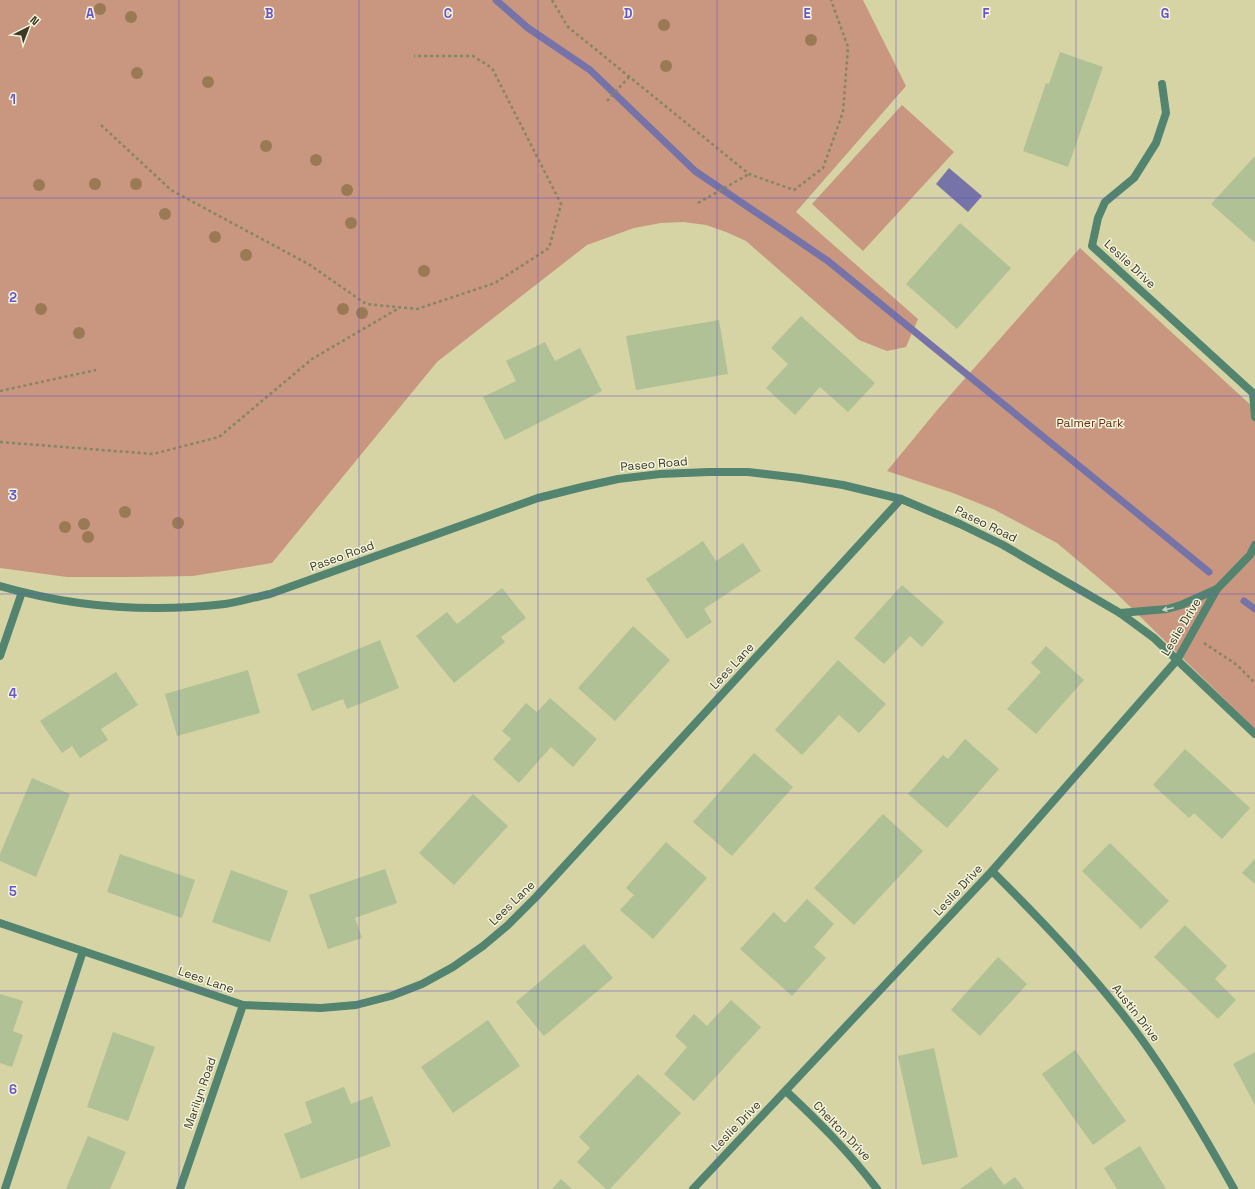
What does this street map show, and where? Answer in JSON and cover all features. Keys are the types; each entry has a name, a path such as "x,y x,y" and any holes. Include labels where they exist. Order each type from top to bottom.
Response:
{"street":[{"name":"Leslie Drive","path":"1162,84 1166,113 1156,142 1134,178 1106,202 1098,218 1092,246 1254,392 1255,417"},
{"name":"Paseo Road","path":"0,586 64,602 113,607 177,608 227,603 270,594 538,498 582,486 618,479 653,475 709,472 748,472 799,478 843,485 901,499 960,524 1003,545 1120,613 1154,638 1255,734"},
{"name":"Lees Lane","path":"0,923 243,1005 321,1008 363,1003 391,996 422,984 453,967 483,946 508,925 536,897 901,499"},
{"name":"Leslie Drive","path":"693,1189 786,1092 992,871 1177,660 1217,589 1250,555 1255,545"},
{"name":"Leslie Drive","path":"1120,613 1167,609 1181,605 1217,589"},
{"path":"0,656 22,592"},
{"name":"Austin Drive","path":"992,871 1044,922 1088,972 1139,1036 1190,1111 1234,1189"},
{"path":"5,1189 83,951"},
{"name":"Marilyn Road","path":"180,1189 243,1005"},
{"name":"Chelton Drive","path":"786,1092 833,1136 862,1168 877,1189"}],"path":[{"path":"552,0 568,27 749,174 794,190 823,168 843,112 848,47 830,0"},
{"path":"100,125 170,190 310,265 366,304 417,309 495,283 548,248 561,204 492,68 473,56 414,56"},
{"path":"607,101 629,77"},
{"path":"698,203 749,174"},
{"path":"0,442 153,454 219,437 312,359 400,308"},
{"path":"0,391 96,370"},
{"path":"1177,660 1204,643 1237,665 1255,683"}],"green space":[{"path":"0,0 863,0 906,86 796,212 918,319 906,347 887,351 859,340 746,241 706,225 683,222 661,223 634,228 587,245 437,362 272,563 193,576 67,577 0,568"},
{"path":"902,105 954,152 863,251 812,204"},
{"name":"Palmer Park","path":"1080,248 1255,409 1255,729 1114,591 1057,543 993,509 953,493 887,471 938,409"}],"shaded area":[{"path":"949,168 982,196 968,212 936,184"}],"building":[{"path":"1060,52 1103,67 1068,167 1023,151 1046,83 1049,84"},
{"path":"1255,156 1255,242 1254,242 1211,204"},
{"path":"960,223 1011,268 957,329 906,284"},
{"path":"801,316 875,383 848,412 820,387 795,415 766,388 788,364 771,348"},
{"path":"719,320 728,374 636,390 626,336"},
{"path":"545,342 555,361 580,348 602,391 505,440 483,397 516,381 506,361"},
{"path":"703,541 716,561 743,543 761,571 704,609 712,622 687,639 646,579"},
{"path":"902,585 944,622 922,647 910,636 884,664 854,638"},
{"path":"502,588 526,618 501,637 505,642 454,683 416,636 447,612 457,624"},
{"path":"633,626 670,660 615,721 578,688"},
{"path":"380,640 399,688 347,709 343,699 312,711 297,674"},
{"path":"1046,646 1084,680 1036,734 1007,709 1041,672 1031,663"},
{"path":"838,660 886,704 859,733 839,715 802,755 775,730"},
{"path":"248,670 260,713 177,736 165,694"},
{"path":"116,672 138,705 101,729 108,740 80,758 72,746 62,753 40,721"},
{"path":"550,698 597,739 573,767 551,747 519,783 493,759 511,739 502,731 526,703 537,712"},
{"path":"965,739 999,769 947,828 908,794 943,755 948,759"},
{"path":"1185,749 1250,808 1222,839 1194,813 1189,818 1153,785"},
{"path":"754,753 793,787 732,856 693,822"},
{"path":"32,778 70,794 36,877 0,861 0,854"},
{"path":"473,794 508,826 454,885 419,853"},
{"path":"883,814 923,851 854,925 814,888"},
{"path":"666,842 707,878 653,939 620,910 634,895 626,888"},
{"path":"1110,843 1169,901 1141,929 1082,871"},
{"path":"120,854 195,880 182,918 107,892"},
{"path":"1255,859 1255,884 1242,873"},
{"path":"385,869 397,903 355,918 362,938 328,949 309,895"},
{"path":"231,870 288,891 270,942 212,922"},
{"path":"807,899 834,924 814,947 826,958 792,996 740,949 774,912 785,923"},
{"path":"1185,925 1227,966 1215,979 1236,1000 1218,1019 1154,957"},
{"path":"584,944 613,978 544,1036 516,1002"},
{"path":"998,957 1027,984 980,1036 951,1010"},
{"path":"0,994 23,1001 13,1031 23,1035 12,1067 0,1063"},
{"path":"731,1000 761,1027 694,1101 664,1074 687,1047 675,1036 694,1014 707,1026"},
{"path":"488,1020 520,1066 453,1113 421,1067"},
{"path":"113,1032 155,1047 128,1121 87,1107"},
{"path":"934,1048 958,1157 922,1165 898,1056"},
{"path":"1075,1050 1126,1121 1093,1145 1042,1074"},
{"path":"1255,1052 1255,1105 1233,1064"},
{"path":"638,1074 681,1113 610,1189 606,1189 577,1162 590,1148 579,1137"},
{"path":"344,1087 351,1104 372,1096 391,1146 301,1179 284,1134 312,1123 305,1102"},
{"path":"88,1136 126,1152 110,1189 66,1189"},
{"path":"1140,1146 1166,1189 1117,1189 1104,1168"},
{"path":"991,1167 1004,1185 1015,1177 1024,1189 960,1189"},
{"path":"561,1179 572,1189 552,1189"}],"waterway":[{"path":"496,0 528,28 590,70 695,171 828,261 1209,572"},
{"path":"1244,601 1255,609"}]}
